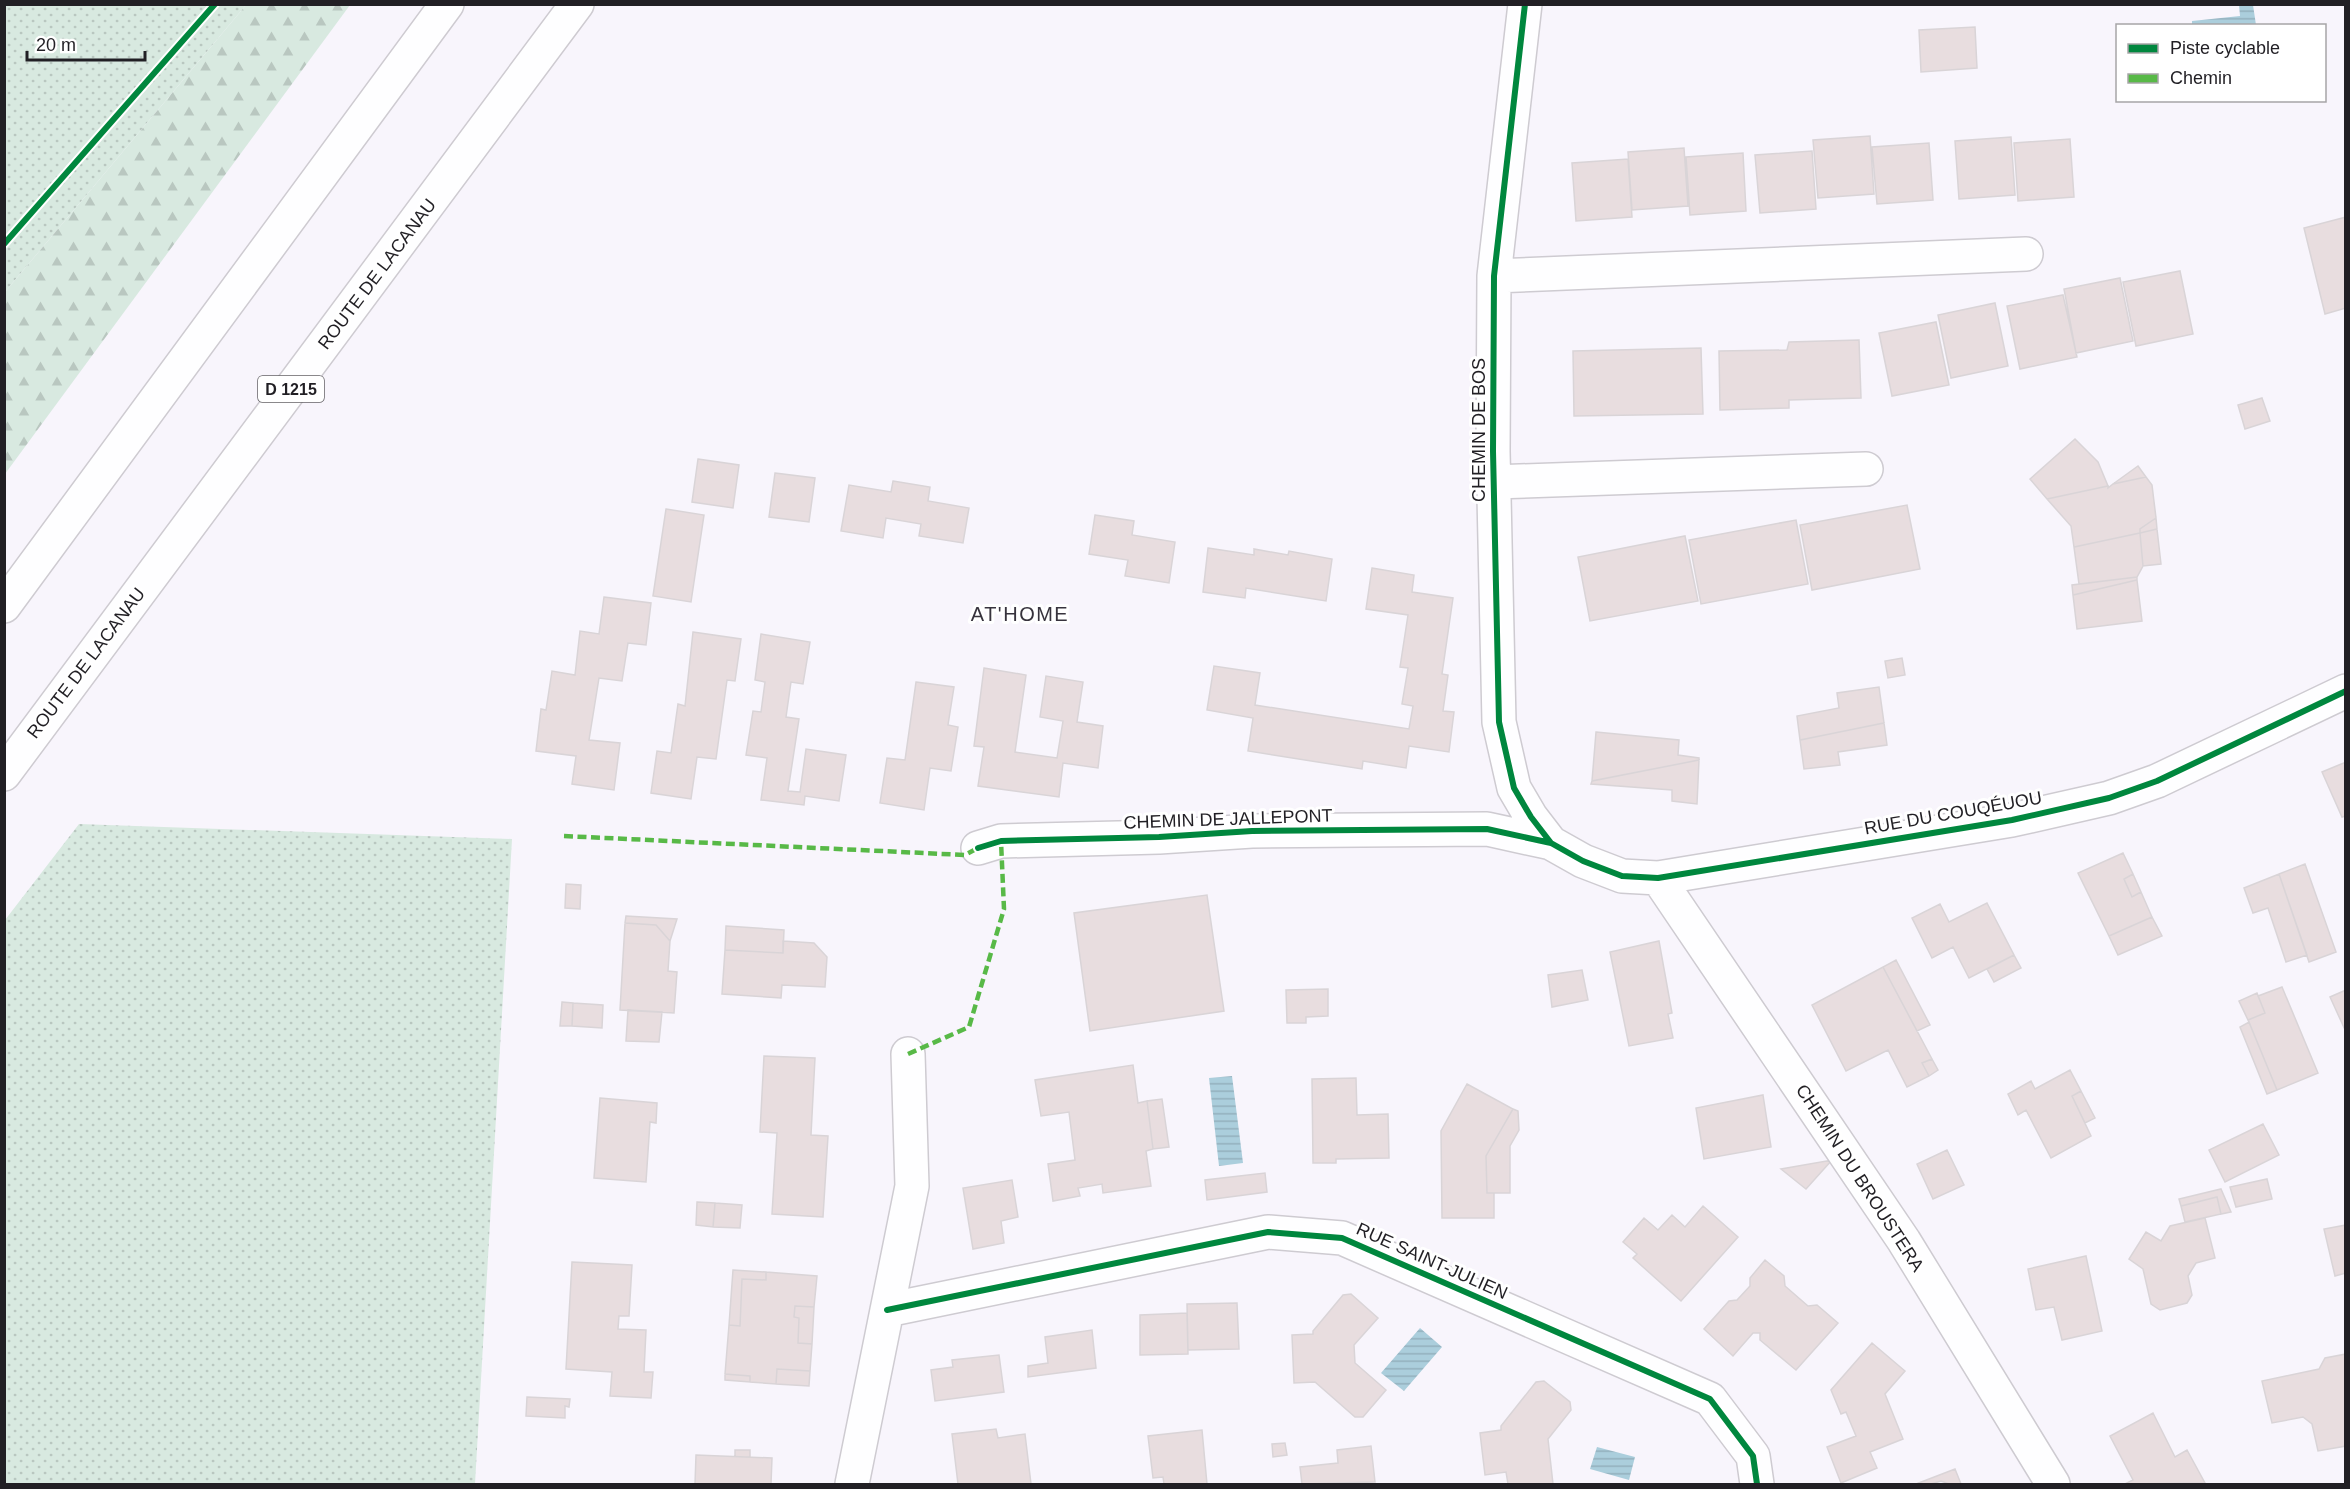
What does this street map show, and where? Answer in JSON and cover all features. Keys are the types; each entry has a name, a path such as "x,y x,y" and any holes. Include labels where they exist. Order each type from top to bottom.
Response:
{"street":[{"path":"4,606 447,4"},
{"name":"ROUTE DE LACANAU","path":"4,774 577,4"},
{"name":"CHEMIN DE BOS","path":"1525,4 1494,276 1494,482 1499,723 1514,788 1531,817 1551,843"},
{"path":"1494,276 2026,254"},
{"path":"1494,482 1866,469"},
{"name":"RUE DU COUQÉUOU","path":"1551,843 1583,861 1622,876 1658,878 2012,820 2109,798 2157,781 2346,691"},
{"name":"CHEMIN DE JALLEPONT","path":"978,848 1001,841 1159,837 1252,831 1488,828 1551,843"},
{"name":"CHEMIN DU BROUSTERA","path":"1658,878 1904,1240 2053,1485"},
{"path":"852,1485 912,1186 908,1054"},
{"name":"RUE SAINT-JULIEN","path":"887,1310 1268,1232 1342,1238 1710,1399 1753,1456 1757,1485"}],"green space":[{"path":"5,5 246,5 5,292"},
{"path":"246,5 350,5 5,474 5,292"},
{"path":"79,824 512,839 475,1484 5,1484 5,920"}],"water":[{"path":"2239,5 2253,5 2256,24 2192,24 2192,21 2240,16"},
{"path":"1232,1076 1243,1163 1219,1166 1209,1078"},
{"path":"1420,1328 1442,1347 1404,1391 1381,1373"},
{"path":"1597,1447 1635,1457 1629,1480 1590,1469"}],"building":[{"path":"1975,27 1977,68 1921,72 1919,30"},
{"path":"1870,136 1874,194 1818,198 1813,140"},
{"path":"2011,137 2015,195 1959,199 1955,141"},
{"path":"2070,139 2074,197 2018,201 2014,143"},
{"path":"1929,143 1933,200 1877,204 1872,147"},
{"path":"1684,148 1688,206 1632,210 1628,152"},
{"path":"1812,151 1816,209 1760,213 1755,155"},
{"path":"1743,153 1746,211 1690,215 1686,157"},
{"path":"1628,159 1632,217 1576,221 1572,163"},
{"path":"2346,217 2346,308 2325,314 2304,228"},
{"path":"2180,271 2193,334 2136,346 2123,282"},
{"path":"2120,278 2133,341 2076,353 2064,289"},
{"path":"2063,295 2077,357 2020,369 2007,306"},
{"path":"1995,303 2008,366 1951,378 1938,315"},
{"path":"1936,322 1949,385 1892,396 1879,333"},
{"path":"1859,340 1861,398 1789,400 1789,408 1720,410 1719,351 1787,350 1789,342"},
{"path":"1701,348 1703,414 1574,416 1573,351"},
{"path":"2262,398 2270,421 2245,429 2238,405"},
{"path":"2075,439 2098,462 2108,486 2047,499 2030,479"},
{"path":"698,459 739,465 733,508 692,502"},
{"path":"2138,466 2146,477 2113,484"},
{"path":"775,473 815,478 809,522 769,517"},
{"path":"2146,477 2152,485 2156,518 2140,529 2140,533 2074,547 2071,526 2047,499 2108,486 2108,488 2113,484"},
{"path":"893,481 930,487 928,501 969,508 963,543 919,536 921,524 886,518 883,538 841,531 849,485 891,492"},
{"path":"1907,505 1920,569 1812,590 1800,525"},
{"path":"666,509 704,515 691,602 653,596"},
{"path":"1095,515 1134,521 1132,535 1175,542 1169,583 1125,576 1128,560 1089,554"},
{"path":"2156,518 2157,529 2140,533 2140,529"},
{"path":"1796,520 1808,584 1701,604 1689,540"},
{"path":"2157,529 2161,564 2143,566 2140,533"},
{"path":"2140,533 2143,566 2137,577 2079,584 2074,547"},
{"path":"1685,536 1698,601 1590,621 1578,557"},
{"path":"1208,548 1254,555 1254,549 1288,555 1289,551 1332,559 1326,601 1246,588 1245,598 1203,592"},
{"path":"1372,568 1414,575 1412,592 1453,598 1442,674 1448,675 1443,711 1454,712 1449,752 1409,746 1406,768 1363,761 1362,769 1248,751 1253,718 1207,710 1214,666 1260,673 1255,705 1409,729 1413,706 1402,704 1408,668 1400,667 1408,615 1366,609"},
{"path":"2137,577 2137,580 2073,595 2072,585"},
{"path":"2137,580 2142,621 2077,629 2073,595"},
{"path":"604,597 651,603 646,645 628,643 622,681 599,678 589,740 620,743 614,790 572,784 576,756 536,751 541,709 546,710 552,671 575,675 580,631 599,634"},
{"path":"693,632 741,639 735,681 727,680 716,759 697,757 691,799 651,793 657,751 671,753 678,704 685,706"},
{"path":"761,634 810,642 803,684 791,682 786,717 799,719 788,791 800,792 806,749 846,755 839,801 805,796 804,805 761,800 767,758 746,755 753,711 761,712 765,682 755,680"},
{"path":"1902,658 1905,675 1888,678 1885,661"},
{"path":"984,668 1026,675 1015,752 1057,758 1063,721 1040,717 1046,676 1083,682 1077,722 1103,726 1098,768 1063,763 1059,797 978,786 984,747 974,746"},
{"path":"916,682 954,687 948,725 958,727 951,771 930,768 924,810 880,803 887,758 905,760"},
{"path":"1879,687 1884,723 1800,740 1797,716 1839,708 1837,693"},
{"path":"1884,723 1887,745 1838,752 1840,765 1804,769 1800,740"},
{"path":"1596,732 1679,740 1678,755 1699,758 1699,760 1592,781"},
{"path":"1699,760 1697,804 1672,801 1672,790 1591,784 1592,781"},
{"path":"2346,762 2346,816 2342,817 2322,772"},
{"path":"2123,853 2133,874 2124,879 2132,897 2141,892 2152,917 2109,936 2078,873"},
{"path":"2305,864 2336,952 2309,962 2279,874"},
{"path":"2133,874 2141,892 2132,897 2124,879"},
{"path":"2279,874 2307,955 2286,962 2268,908 2253,913 2244,888"},
{"path":"566,884 581,885 580,909 565,908"},
{"path":"1207,895 1224,1011 1090,1031 1074,913"},
{"path":"1987,903 2014,955 1969,978 1953,947 1932,958 1912,918 1940,904 1949,922"},
{"path":"626,916 677,919 670,941 656,925 625,923"},
{"path":"2152,917 2162,936 2118,955 2109,936"},
{"path":"625,923 656,925 670,941 668,971 677,972 674,1013 620,1010"},
{"path":"726,926 784,930 783,953 725,950"},
{"path":"783,941 814,943 827,957 825,987 782,985 781,998 722,994 725,950 783,953"},
{"path":"1659,941 1672,1013 1668,1014 1673,1038 1629,1046 1610,952"},
{"path":"2014,955 2021,968 1994,982 1987,969"},
{"path":"1896,960 1930,1025 1917,1031 1883,967"},
{"path":"1883,967 1932,1059 1922,1063 1929,1076 1907,1087 1888,1050 1846,1071 1812,1005"},
{"path":"1582,970 1588,1000 1552,1007 1548,975"},
{"path":"2282,987 2318,1073 2277,1090 2248,1020 2265,1013 2258,996"},
{"path":"1328,989 1328,1016 1306,1017 1306,1023 1287,1023 1286,990"},
{"path":"2346,990 2346,1032 2330,997"},
{"path":"2257,993 2265,1013 2248,1020 2239,1001"},
{"path":"562,1002 573,1003 572,1026 560,1026"},
{"path":"573,1003 603,1005 602,1028 572,1026"},
{"path":"628,1010 662,1012 659,1042 626,1041"},
{"path":"2249,1022 2277,1090 2267,1094 2240,1027"},
{"path":"764,1056 815,1058 811,1135 828,1136 823,1217 772,1214 777,1133 760,1132"},
{"path":"1932,1059 1938,1070 1929,1076 1922,1063"},
{"path":"1133,1065 1138,1103 1147,1101 1153,1149 1146,1151 1151,1186 1103,1193 1102,1184 1078,1188 1080,1196 1053,1201 1048,1164 1075,1160 1069,1112 1041,1116 1035,1080"},
{"path":"2070,1070 2081,1091 2072,1096 2091,1136 2051,1158 2026,1110 2018,1115 2008,1094 2031,1081 2035,1089"},
{"path":"1356,1078 1357,1115 1388,1114 1389,1158 1336,1159 1336,1163 1313,1163 1312,1079"},
{"path":"1467,1084 1513,1109 1486,1156 1487,1193 1494,1193 1494,1218 1442,1218 1441,1131"},
{"path":"2081,1091 2095,1118 2085,1123 2072,1096"},
{"path":"1763,1095 1771,1147 1704,1159 1696,1108"},
{"path":"600,1098 657,1103 656,1123 650,1122 646,1182 594,1178"},
{"path":"1162,1099 1169,1147 1153,1149 1147,1101"},
{"path":"1513,1109 1518,1111 1519,1130 1510,1146 1510,1193 1487,1193 1486,1156"},
{"path":"2263,1124 2279,1155 2225,1182 2209,1150"},
{"path":"1947,1150 1964,1185 1933,1199 1917,1164"},
{"path":"1832,1160 1806,1189 1781,1169"},
{"path":"1265,1173 1267,1192 1207,1200 1205,1180"},
{"path":"2267,1179 2272,1199 2236,1207 2230,1187"},
{"path":"1012,1180 1018,1217 1001,1221 1004,1243 973,1249 963,1188"},
{"path":"2221,1189 2231,1212 2221,1214 2217,1197 2181,1206 2179,1199"},
{"path":"2217,1197 2221,1214 2185,1222 2181,1206"},
{"path":"697,1202 715,1203 713,1227 696,1225"},
{"path":"715,1203 742,1205 740,1228 713,1227"},
{"path":"1703,1206 1738,1237 1681,1301 1633,1258 1637,1254 1623,1242 1644,1218 1658,1230 1672,1215 1685,1227"},
{"path":"2205,1218 2215,1258 2196,1263 2188,1276 2192,1295 2187,1303 2160,1310 2151,1304 2143,1269 2129,1259 2146,1232 2161,1241 2170,1226"},
{"path":"2346,1225 2346,1273 2335,1276 2324,1229"},
{"path":"2086,1256 2102,1331 2062,1340 2054,1307 2036,1310 2028,1269"},
{"path":"1765,1260 1784,1276 1785,1286 1808,1306 1817,1305 1838,1323 1796,1370 1760,1340 1760,1333 1753,1333 1733,1356 1704,1329 1729,1301 1737,1300 1750,1286 1750,1278"},
{"path":"572,1262 632,1265 629,1316 619,1316 618,1329 646,1330 644,1372 653,1372 651,1398 610,1396 612,1372 566,1369"},
{"path":"733,1270 766,1272 766,1280 742,1279 740,1326 729,1325"},
{"path":"766,1272 817,1276 814,1307 795,1306 794,1317 799,1318 798,1343 812,1344 810,1371 777,1369 776,1384 750,1382 750,1376 725,1374 729,1325 740,1326 742,1279 766,1280"},
{"path":"1351,1294 1378,1318 1354,1345 1355,1363 1386,1390 1363,1417 1355,1417 1315,1382 1294,1383 1292,1335 1313,1334 1313,1331 1343,1295"},
{"path":"1237,1303 1239,1349 1188,1350 1187,1304"},
{"path":"795,1306 814,1307 812,1344 798,1343 799,1318 794,1317"},
{"path":"1187,1313 1188,1354 1140,1355 1140,1315"},
{"path":"1092,1330 1096,1368 1028,1377 1028,1366 1048,1363 1045,1337"},
{"path":"1872,1343 1905,1371 1885,1394 1903,1439 1870,1452 1877,1468 1841,1483 1827,1447 1856,1436 1846,1412 1841,1414 1831,1390"},
{"path":"2346,1354 2346,1446 2318,1451 2312,1424 2303,1417 2272,1423 2262,1381 2319,1369 2325,1358"},
{"path":"999,1355 1004,1392 935,1401 931,1370 953,1367 952,1360"},
{"path":"777,1369 810,1371 809,1386 776,1384"},
{"path":"725,1374 750,1376 750,1382 725,1380"},
{"path":"1544,1381 1570,1402 1571,1410 1548,1439 1553,1484 1508,1484 1506,1472 1485,1475 1480,1433 1501,1430 1501,1426 1536,1382"},
{"path":"527,1397 570,1399 569,1407 565,1406 565,1418 526,1416"},
{"path":"2153,1413 2175,1457 2187,1450 2205,1483 2125,1484 2133,1480 2110,1436"},
{"path":"996,1429 998,1438 1025,1434 1031,1484 958,1484 952,1434"},
{"path":"1202,1430 1207,1484 1164,1484 1163,1477 1153,1478 1148,1436"},
{"path":"1285,1443 1287,1455 1273,1457 1272,1444"},
{"path":"1371,1446 1375,1482 1302,1484 1300,1467 1338,1463 1337,1450"},
{"path":"735,1450 750,1450 750,1457 735,1457"},
{"path":"696,1455 772,1458 771,1484 695,1484"},
{"path":"1955,1469 1961,1484 1941,1481 1916,1484"}],"marked path":[{"path":"564,836 965,855 978,848"},
{"path":"908,1054 969,1027 1004,909 1001,841"}],"cycle path":[{"path":"4,244 215,4"},
{"path":"1525,4 1494,276 1493,451 1499,722 1514,788 1531,817 1551,843"},
{"path":"978,848 1001,841 1159,837 1252,831 1487,829 1551,843 1583,861 1622,876 1658,878 2012,820 2109,798 2157,781 2346,691"},
{"path":"887,1310 1268,1232 1342,1238 1710,1399 1753,1456 1757,1484"}],"district":[{"name":"AT'HOME","path":"1020,614"}]}
